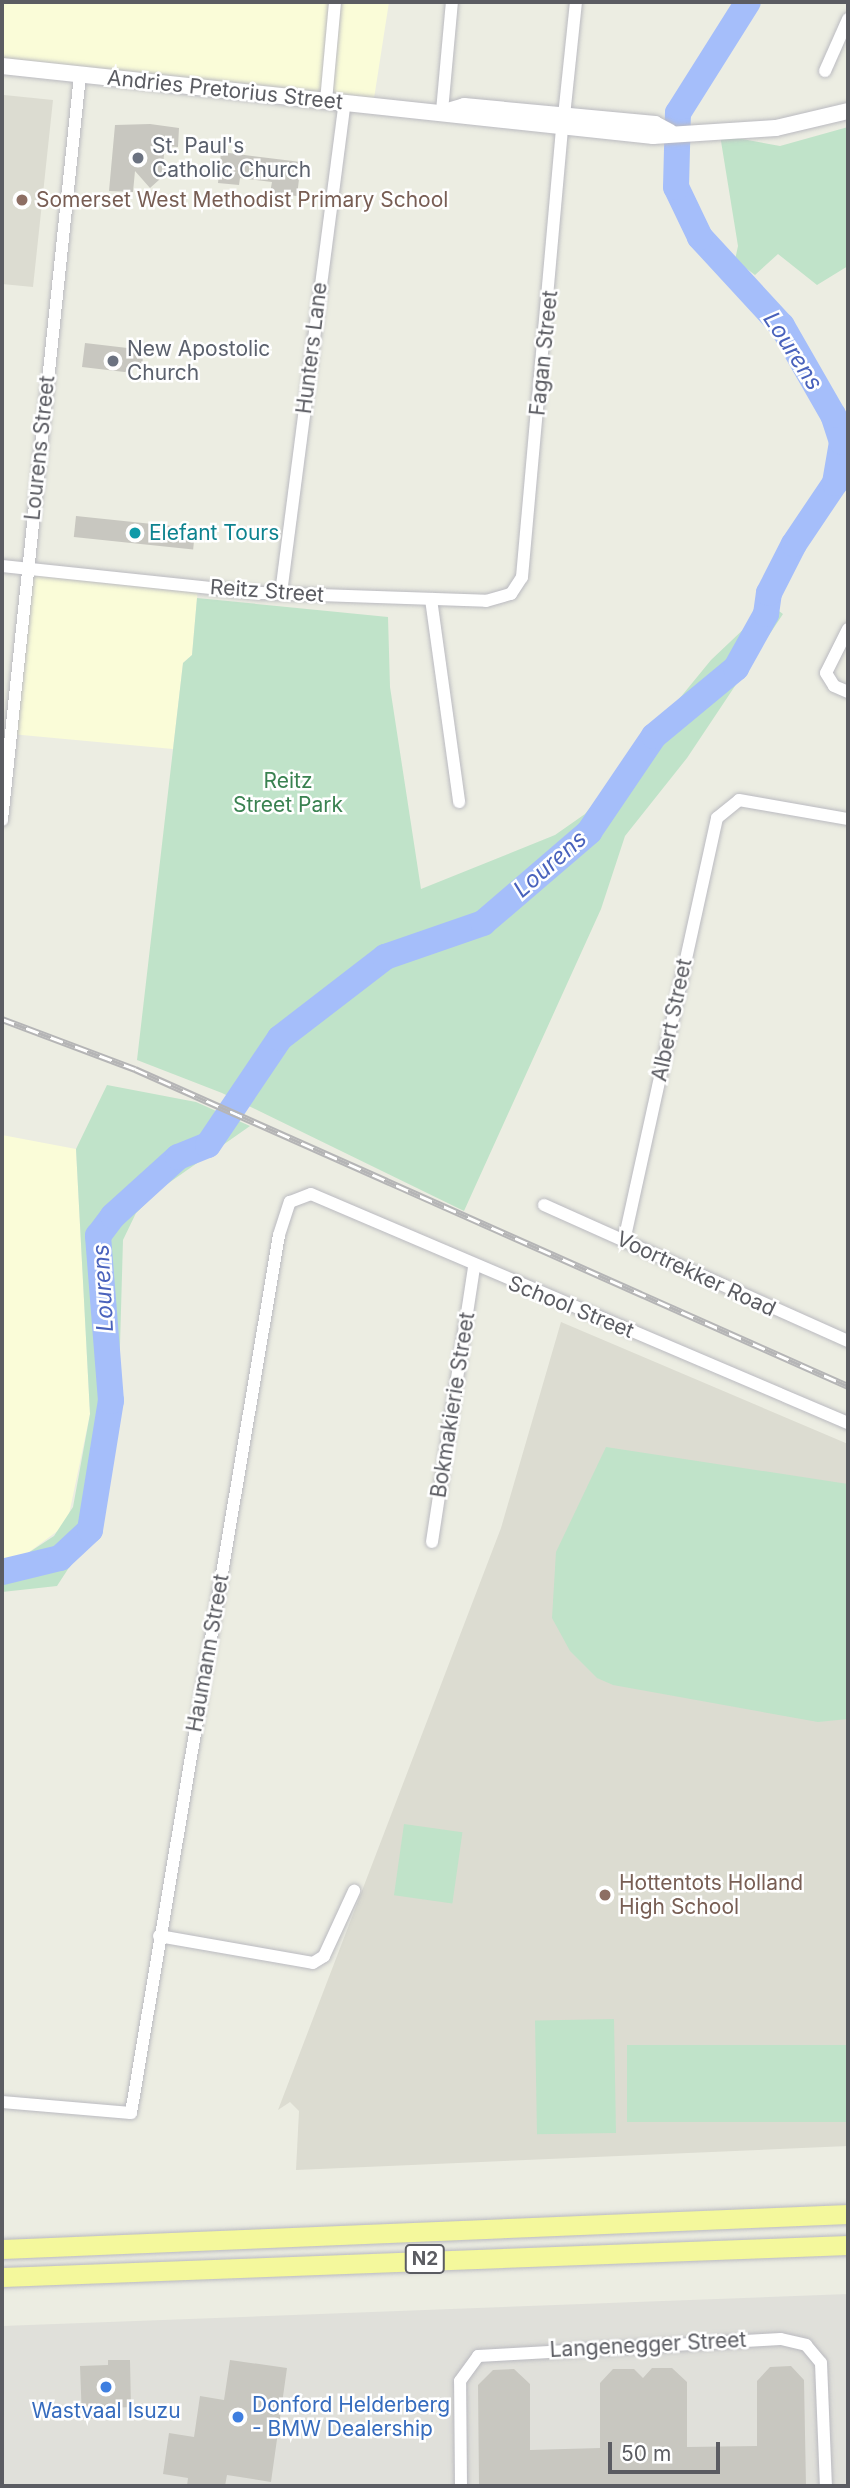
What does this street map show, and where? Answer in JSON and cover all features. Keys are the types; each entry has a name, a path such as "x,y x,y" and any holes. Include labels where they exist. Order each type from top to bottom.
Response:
{"highway":[{"name":"N2","path":"2,2249 848,2214"},
{"name":"N2","path":"2,2277 848,2245"}],"street":[{"path":"326,101 335,2"},
{"path":"445,111 452,2"},
{"name":"Fagan Street","path":"522,577 576,2"},
{"path":"825,71 848,19"},
{"name":"Andries Pretorius Street","path":"2,66 345,103 445,111 462,118 563,122 670,132 776,128 848,111"},
{"name":"Lourens Street","path":"2,820 80,75"},
{"name":"Hunters Lane","path":"281,593 345,103"},
{"name":"Reitz Street","path":"2,566 281,593 431,599 497,600 511,594 522,577"},
{"path":"431,599 459,802"},
{"path":"848,629 826,673 834,686 848,692"},
{"name":"Albert Street","path":"624,1241 713,829 728,804 739,800 848,819"},
{"name":"School Street","path":"295,1198 311,1194 474,1267 848,1423"},
{"name":"Haumann Street","path":"2,2102 131,2113 283,1215 295,1198"},
{"name":"Voortrekker Road","path":"544,1205 848,1341"},
{"name":"Bokmakierie Street","path":"432,1542 474,1267"},
{"path":"159,1936 313,1963 324,1956 354,1891"},
{"name":"Langenegger Street","path":"461,2486 460,2382 478,2356 781,2339 806,2345 821,2363 826,2486"}],"shaded area":[{"path":"2,2 389,2 373,105 2,66"},
{"name":"Somerset West Methodist Primary School","path":"4,95 53,100 33,287 2,284"},
{"path":"28,569 198,587 192,655 183,663 173,749 11,734"},
{"path":"2,1135 76,1149 90,1414 67,1524 25,1555 2,1559"},
{"name":"Hottentots Holland High School","path":"561,1322 848,1444 848,2146 296,2170 299,2111 290,2102 278,2110 501,1528"},
{"path":"848,2294 848,2486 2,2486 2,2326"}],"green space":[{"path":"848,127 848,266 817,285 778,254 755,275 735,260 738,246 720,135 780,146"},
{"name":"Reitz Street Park","path":"197,598 388,617 390,687 421,889 555,835 585,814 711,660 749,624 761,598 783,614 687,758 625,836 601,909 464,1211 222,1093 137,1060 183,663 192,655"},
{"path":"107,1085 196,1102 250,1126 163,1187 136,1213 123,1240 118,1415 98,1523 57,1586 2,1592 2,1559 25,1555 54,1536 73,1507 90,1414 76,1149"},
{"path":"606,1447 848,1484 848,1719 818,1722 613,1685 597,1678 570,1651 552,1618 556,1552"},
{"path":"404,1824 462,1832 452,1904 394,1895"},
{"path":"614,2019 616,2133 537,2134 535,2020"},
{"path":"627,2045 848,2045 848,2122 627,2122"}],"building":[{"name":"St. Paul's Catholic Church","path":"150,124 179,128 178,147 165,146 163,164 169,171 150,188 135,171 133,192 109,191 115,125"},
{"path":"221,152 301,162 297,196 270,193 272,182 240,178 239,185 218,183"},
{"name":"New Apostolic Church","path":"85,343 136,349 135,354 143,355 142,369 133,368 133,373 82,367"},
{"name":"Elefant Tours","path":"76,516 195,529 193,549 74,537"},
{"name":"Wastvaal Isuzu","path":"108,2360 130,2360 131,2407 110,2408 110,2418 82,2419 80,2366 108,2365"},
{"name":"Donford Helderberg - BMW Dealership","path":"230,2360 287,2368 271,2482 227,2475 225,2486 187,2486 188,2478 163,2474 169,2433 194,2437 200,2396 224,2400"},
{"path":"791,2366 804,2380 806,2486 479,2486 478,2385 493,2370 514,2369 530,2384 530,2450 600,2448 600,2383 613,2369 634,2369 643,2378 652,2368 672,2368 687,2382 687,2447 757,2446 757,2381 770,2367"}],"waterway":[{"name":"Lourens","path":"2,1572 60,1558 90,1530 111,1401 98,1236 113,1216 178,1157 208,1145 280,1038 385,957 483,923 589,832 654,736 736,668 766,614 769,593 794,544 835,483 842,442 833,415 782,326 700,237 676,187 678,113 748,2"}],"railway":[{"path":"2,1019 135,1069 848,1386"}],"place":[{"name":"St. Paul's Catholic Church","path":"138,158"},
{"name":"Somerset West Methodist Primary School","path":"22,200"},
{"name":"New Apostolic Church","path":"113,361"},
{"name":"Elefant Tours","path":"135,533"},
{"name":"Hottentots Holland High School","path":"605,1895"},
{"name":"Wastvaal Isuzu","path":"106,2387"},
{"name":"Donford Helderberg - BMW Dealership","path":"238,2417"}]}
